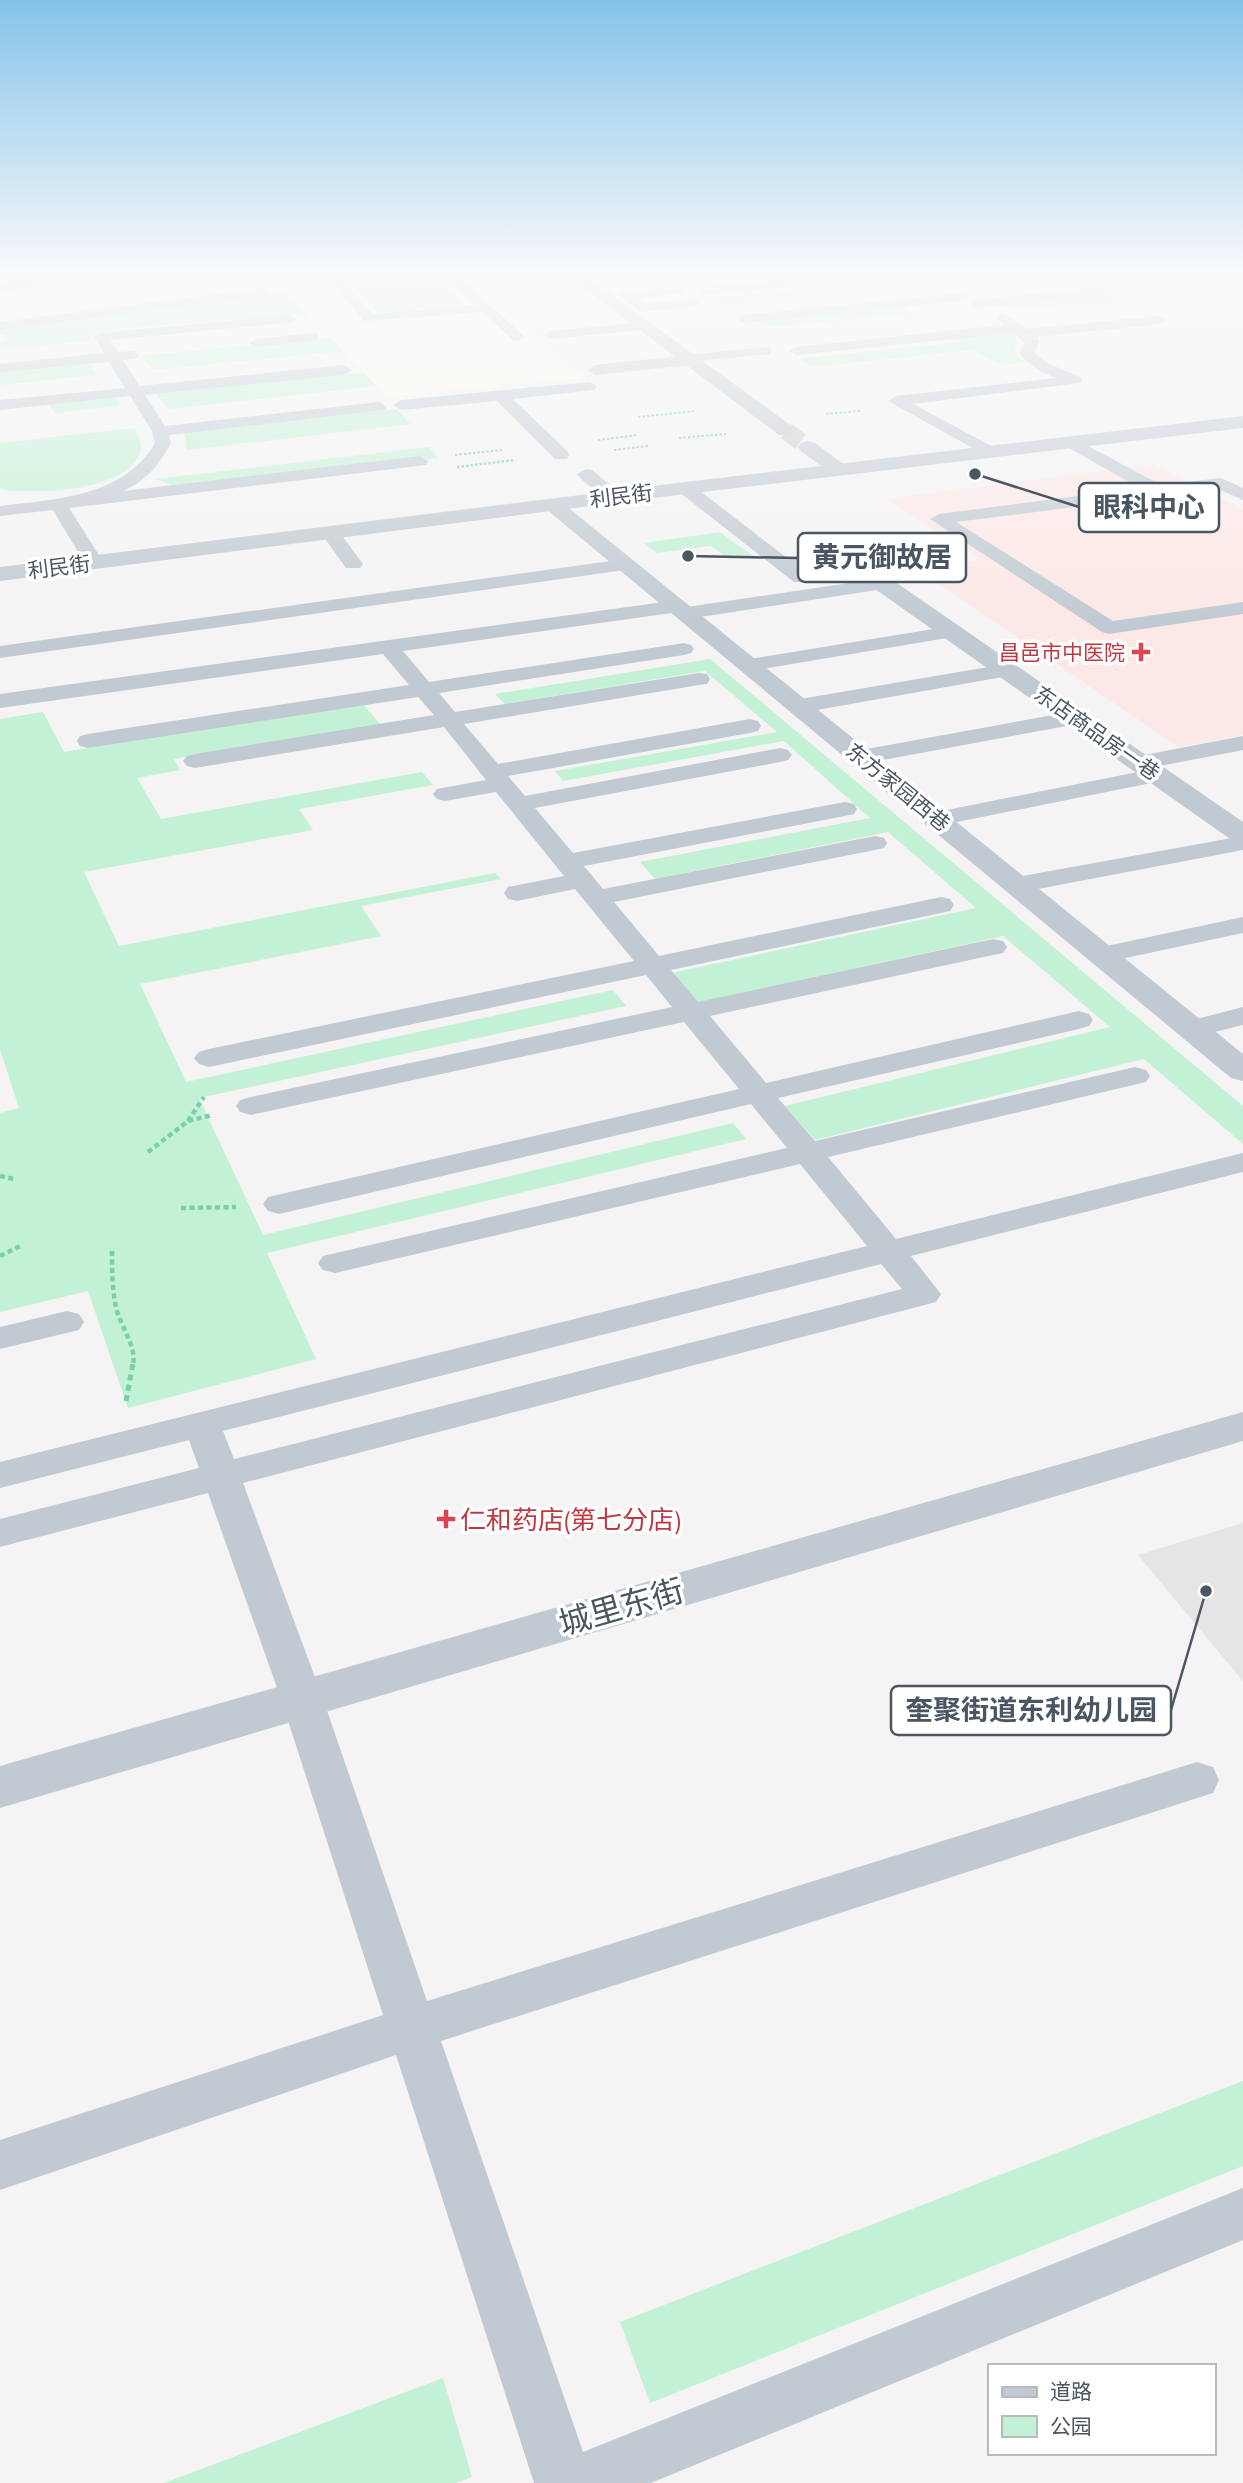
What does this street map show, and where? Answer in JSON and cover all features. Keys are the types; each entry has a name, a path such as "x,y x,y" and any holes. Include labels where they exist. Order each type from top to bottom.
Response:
{"street":[{"path":"736,394 786,431"},
{"name":"利民街","path":"0,574 685,488 1243,422"},
{"path":"808,447 839,470"},
{"name":"东方家园西巷","path":"552,505 1243,1072"},
{"name":"东店商品房一巷","path":"883,584 1243,835"},
{"name":"城里东街","path":"0,1787 1243,1426"}],"lane":[{"path":"0,499 58,504 120,486 145,473 163,443 160,431 137,394"},
{"path":"0,421 176,394"},
{"path":"401,405 522,394"},
{"path":"957,394 896,401 989,452"},
{"path":"501,396 561,455"},
{"path":"0,405 140,399"},
{"path":"160,431 379,407"},
{"path":"1073,443 1158,491"},
{"path":"0,511 415,454 233,466"},
{"path":"138,476 165,473"},
{"path":"586,474 614,497"},
{"path":"1243,495 1222,483 939,519 1109,628 1243,608"},
{"path":"685,488 801,578"},
{"path":"58,504 94,563"},
{"path":"330,534 353,564"},
{"path":"782,565 893,548"},
{"path":"0,652 380,595 625,565"},
{"path":"0,701 389,647 883,584"},
{"path":"750,665 952,632"},
{"path":"0,1532 924,1294 389,647"},
{"path":"88,741 684,649"},
{"path":"800,706 1006,670"},
{"path":"195,761 699,679"},
{"path":"861,757 1075,718"},
{"path":"504,787 750,726"},
{"path":"937,819 1149,769 1243,743"},
{"path":"445,794 780,755"},
{"path":"517,893 581,880 845,809"},
{"path":"581,880 875,843"},
{"path":"1017,886 1243,843"},
{"path":"209,1058 942,905"},
{"path":"1102,956 1243,925"},
{"path":"251,1106 993,947"},
{"path":"1191,1029 1243,1016"},
{"path":"279,1204 1079,1020"},
{"path":"335,1263 1135,1076"},
{"path":"0,1475 1243,1162"},
{"path":"0,1338 67,1322"},
{"path":"202,1424 302,1699 414,2027 564,2483"},
{"path":"0,2165 414,2027 1197,1780"},
{"path":"579,2483 1243,2214"}],"path":[{"path":"148,1152 188,1121 251,1106"},
{"path":"0,1177 14,1179"},
{"path":"181,1208 279,1204"},
{"path":"0,1256 22,1245"},
{"path":"112,1251 112,1297 123,1332 135,1354 117,1445"}],"shaded area":[{"path":"384,394 418,394 387,397"},
{"name":"昌邑市中医院","path":"1153,464 1243,510 1243,735 1179,747 917,569 983,560 886,499"},
{"path":"1243,1523 1243,1681 1138,1555"}],"green space":[{"path":"157,394 305,394 168,409"},
{"path":"115,397 122,405 55,413 49,405"},
{"path":"397,409 410,424 187,450 184,432"},
{"path":"135,428 141,444 137,460 124,472 105,481 83,487 35,492 0,489 0,443"},
{"path":"429,447 438,458 177,487 156,479"},
{"path":"720,532 753,556 729,559 711,546 657,553 644,543"},
{"path":"710,659 1243,1106 1243,1144 1144,1059 815,1140 785,1106 1110,1027 1003,936 697,1003 671,973 976,908 888,832 655,879 640,862 870,818 784,741 563,781 555,771 777,732 705,671 505,704 495,694"},
{"path":"362,703 380,724 174,759 180,770 137,778 161,819 422,772 433,785 299,809 313,830 84,872 119,946 495,873 501,879 361,906 381,936 140,984 186,1082 613,990 626,1006 199,1098 263,1235 733,1123 746,1139 267,1253 316,1359 128,1408 88,1291 0,1312 0,1113 19,1108 0,1049 0,719 43,712 64,752"},
{"path":"1243,2081 1243,2166 650,2403 620,2322"},
{"path":"443,2378 472,2477 456,2483 164,2483"}],"tunnel":[{"path":"786,431 808,447"}],"place":[{"name":"眼科中心","path":"975,474"},
{"name":"黄元御故居","path":"688,556"},
{"name":"昌邑市中医院","path":"1141,652"},
{"name":"仁和药店(第七分店)","path":"446,1519"},
{"name":"奎聚街道东利幼儿园","path":"1206,1591"}]}
